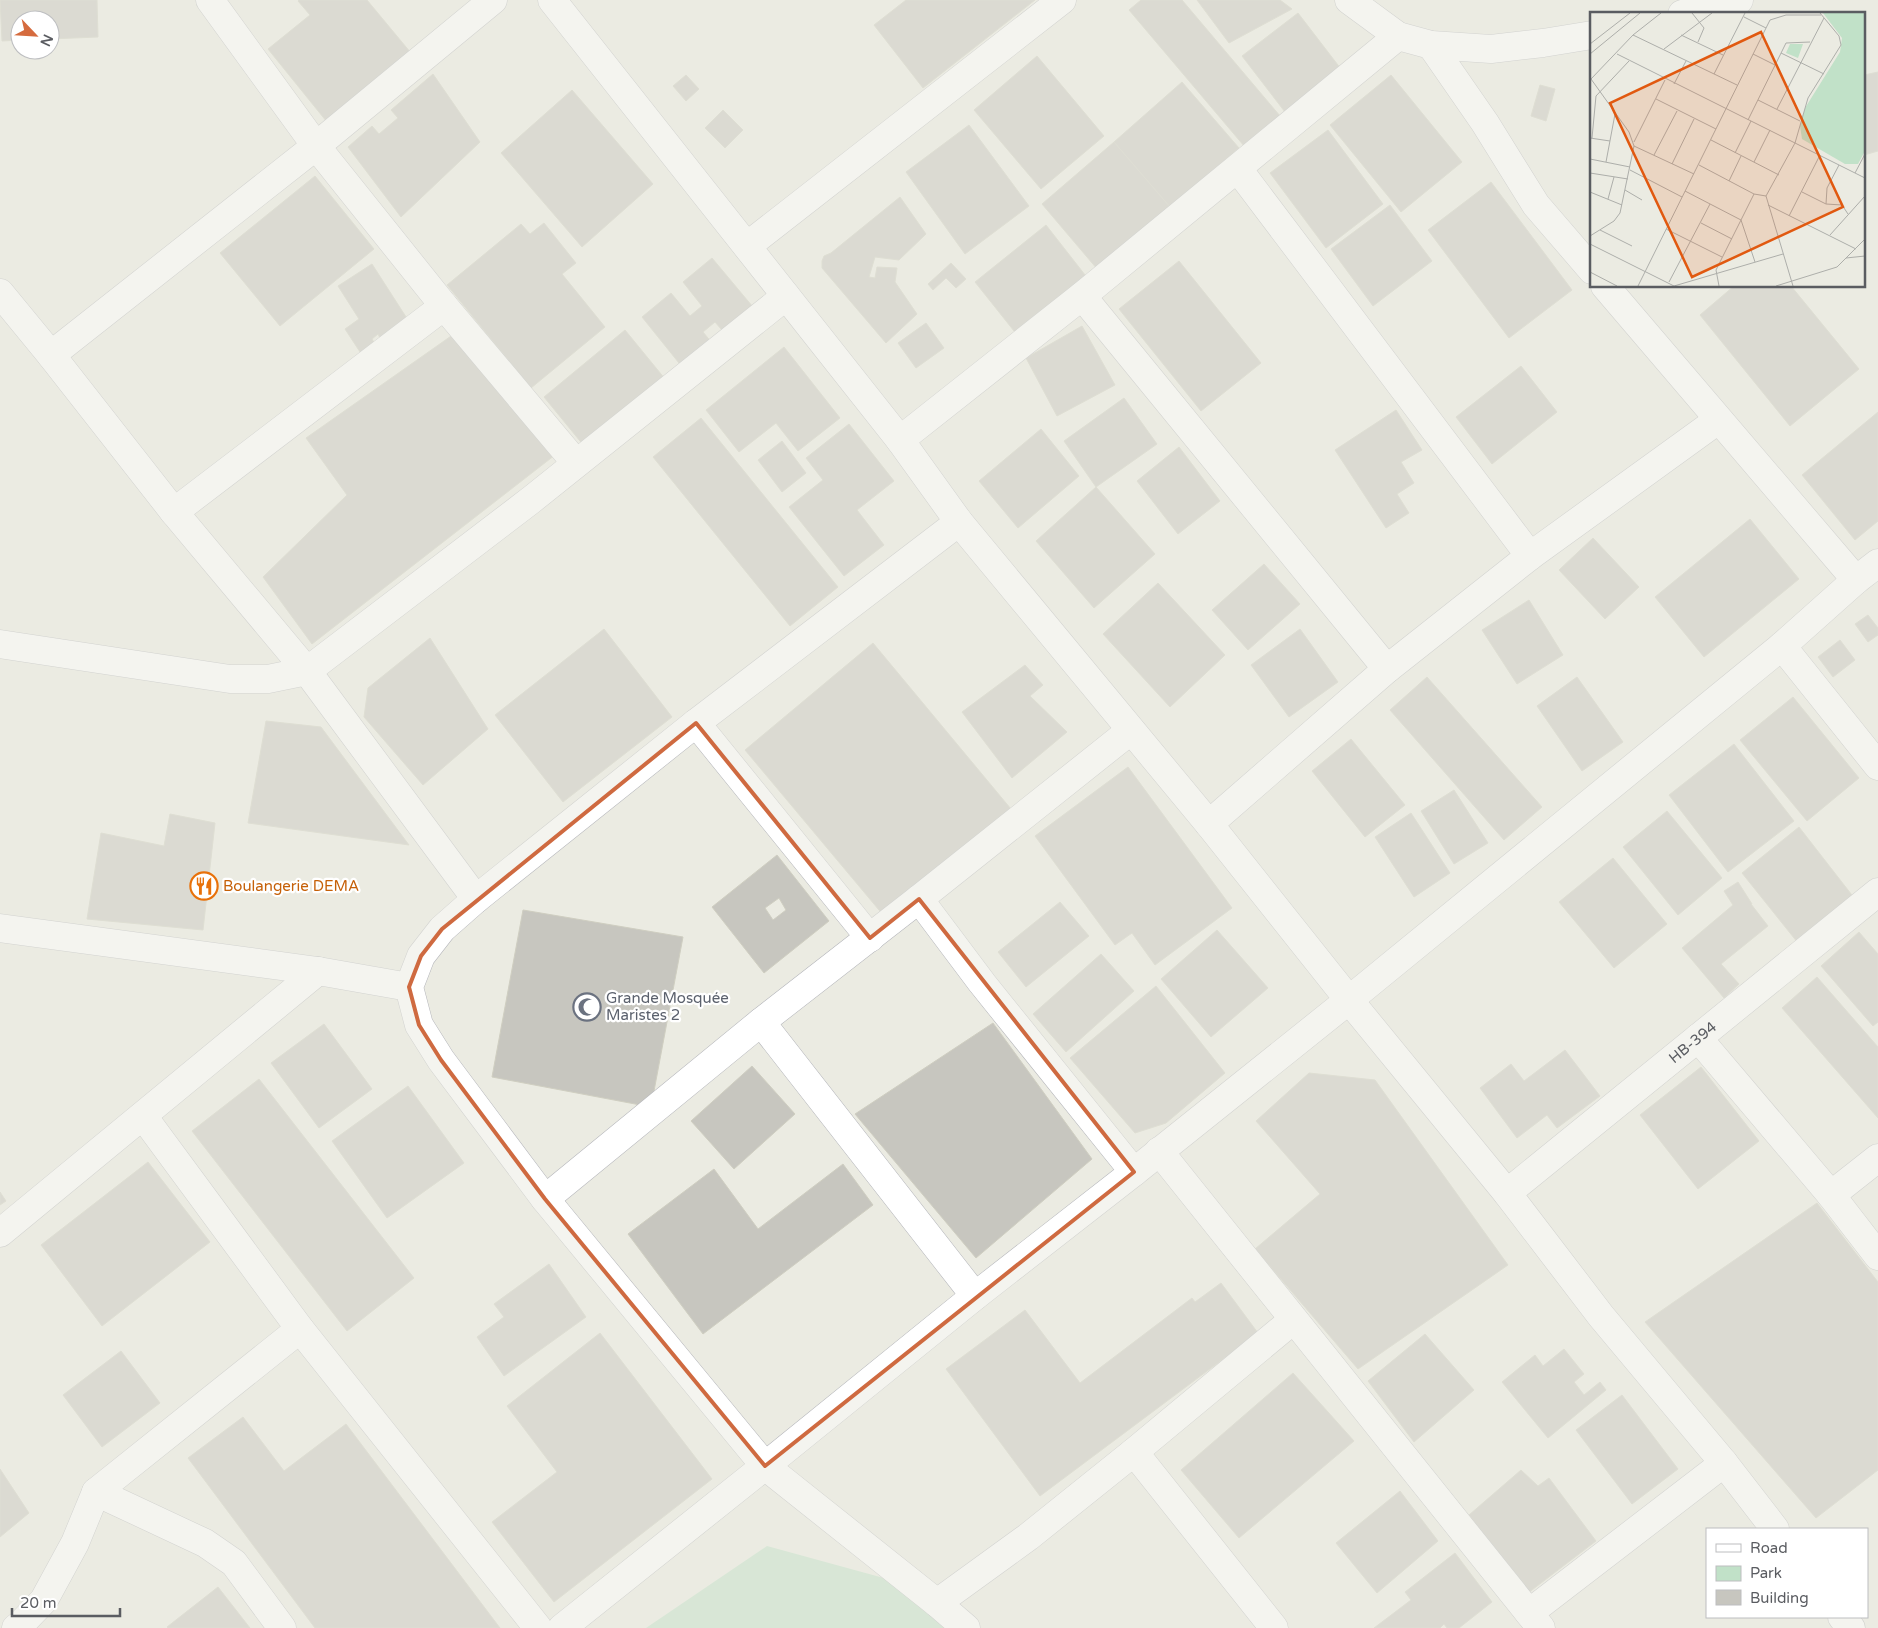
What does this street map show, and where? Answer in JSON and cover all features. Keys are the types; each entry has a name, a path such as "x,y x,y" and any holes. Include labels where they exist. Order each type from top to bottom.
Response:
{"street":[{"path":"210,0 316,146 444,306 576,463"},
{"path":"51,355 316,146 492,0"},
{"path":"552,0 900,440 959,522 1130,731 1209,824 1349,1000 1507,1193 1602,1316 1724,1463 1774,1528"},
{"path":"747,246 1062,0"},
{"path":"1349,0 1398,36 1431,45 1491,49 1590,35"},
{"path":"1690,12 1739,0"},
{"path":"900,440 1082,296 1398,36"},
{"path":"1431,45 1485,123 1536,205 1590,268"},
{"path":"1238,169 1530,556"},
{"path":"1607,288 1856,580"},
{"path":"0,293 174,512 307,671 476,899"},
{"path":"0,644 230,679 268,679 307,671 531,500 786,296"},
{"path":"1082,296 1387,669"},
{"path":"174,512 444,306"},
{"path":"1209,824 1387,669 1530,556 1718,420"},
{"path":"959,522 696,723 476,899 442,929 421,956 409,987 419,1025 432,1046 545,1199 765,1466 966,1628"},
{"path":"562,1628 975,1296 1349,1000 1782,646 1878,562"},
{"path":"1782,646 1878,766"},
{"path":"696,723 870,938"},
{"path":"545,1199 761,1022 870,938 1130,731"},
{"name":"HB-394","path":"1507,1193 1878,892"},
{"path":"919,899 982,983 1134,1172"},
{"path":"0,928 318,971 409,987"},
{"path":"0,1233 318,971"},
{"path":"761,1022 975,1296"},
{"path":"1698,1038 1831,1195 1878,1256"},
{"path":"143,1116 300,1329 538,1628"},
{"path":"1159,1151 1535,1621 1724,1463"},
{"path":"1831,1195 1878,1158"},
{"path":"937,1603 1028,1536 1134,1452 1293,1320"},
{"path":"16,1628 44,1600 75,1543 96,1492 300,1329"},
{"path":"1134,1452 1274,1628"},
{"path":"96,1492 191,1535 234,1563 282,1628"},
{"path":"1843,1618 1851,1628"}],"highlighted area":[{"path":"696,723 870,938 919,899 1134,1172 765,1466 545,1199 441,1060 419,1025 409,987 421,956 442,929"}],"green space":[{"path":"767,1546 891,1580 948,1628 646,1628"}],"building":[{"path":"0,0 97,0 98,37 60,39 60,10 10,10 10,41 2,41"},
{"path":"299,0 367,0 411,53 327,122 268,49 310,15"},
{"path":"906,0 1035,0 923,88 874,25"},
{"path":"1141,0 1182,0 1286,123 1250,153 1129,10"},
{"path":"1197,0 1280,0 1292,9 1229,43"},
{"path":"1298,13 1341,69 1285,112 1242,56"},
{"path":"1037,56 1104,136 1041,189 974,110"},
{"path":"1878,72 1878,151 1866,154 1866,75"},
{"path":"433,74 480,142 401,217 348,147 372,126 379,134 398,118 391,110"},
{"path":"686,75 699,89 686,101 673,86"},
{"path":"1391,75 1462,162 1401,212 1330,125"},
{"path":"1182,82 1239,148 1170,207 1114,142"},
{"path":"1540,85 1555,89 1546,121 1531,116"},
{"path":"572,90 653,184 582,247 501,153"},
{"path":"723,110 743,130 725,148 705,128"},
{"path":"969,125 1029,206 965,254 906,172"},
{"path":"1328,130 1383,204 1326,248 1270,173"},
{"path":"1114,142 1170,207 1098,270 1042,204"},
{"path":"315,176 374,249 280,326 220,253"},
{"path":"1491,182 1572,290 1509,338 1428,230"},
{"path":"900,197 926,234 899,260 875,257 869,277 875,278 877,267 897,268 895,282 917,314 886,343 822,268 822,261 824,256 831,253"},
{"path":"1390,205 1432,261 1373,306 1331,249"},
{"path":"544,223 576,263 562,274 605,327 531,388 447,285 521,224 530,234"},
{"path":"1046,225 1089,280 1018,336 975,282"},
{"path":"712,258 758,313 728,337 715,322 703,332 717,349 687,373 642,317 671,293 690,316 702,306 683,282"},
{"path":"1179,261 1261,363 1201,411 1119,309"},
{"path":"951,263 966,279 956,288 946,278 933,290 928,284"},
{"path":"372,264 408,320 380,338 378,334 372,339 376,346 362,355 345,329 359,319 338,286"},
{"path":"1732,288 1793,288 1859,369 1790,426 1700,315"},
{"path":"926,323 944,348 916,368 898,343"},
{"path":"1082,326 1115,385 1057,416 1026,358"},
{"path":"625,330 670,385 589,452 544,397"},
{"path":"454,334 555,455 312,644 263,577 347,495 306,438"},
{"path":"784,347 840,418 798,451 776,423 739,452 706,410"},
{"path":"1521,366 1557,412 1492,464 1456,417"},
{"path":"1124,398 1157,444 1096,487 1064,441"},
{"path":"1396,410 1422,450 1401,462 1414,483 1397,494 1409,513 1386,528 1335,450"},
{"path":"1878,412 1878,521 1855,540 1802,475"},
{"path":"701,418 838,587 790,626 653,457"},
{"path":"849,424 894,481 857,510 884,545 844,576 789,507 823,480 806,458"},
{"path":"1041,429 1079,476 1018,528 979,481"},
{"path":"782,441 806,473 782,492 758,460"},
{"path":"1179,447 1220,501 1178,534 1137,481"},
{"path":"1096,487 1155,554 1094,608 1036,541"},
{"path":"1750,519 1799,579 1704,657 1655,597"},
{"path":"1593,538 1639,587 1605,619 1559,570"},
{"path":"1264,564 1300,604 1248,650 1212,610"},
{"path":"1158,583 1225,655 1170,707 1103,634"},
{"path":"1529,600 1563,655 1517,684 1482,630"},
{"path":"1868,615 1878,628 1878,635 1868,642 1855,624"},
{"path":"604,629 672,717 563,802 495,715"},
{"path":"1300,629 1338,682 1289,717 1251,665"},
{"path":"430,638 488,729 423,785 364,717 368,688"},
{"path":"1840,640 1855,660 1833,677 1818,657"},
{"path":"873,643 1011,809 884,916 745,750"},
{"path":"1025,665 1043,685 1030,696 1067,732 1012,778 962,712"},
{"path":"1427,677 1542,807 1504,840 1390,710"},
{"path":"1577,677 1623,742 1582,771 1537,706"},
{"path":"1793,697 1859,778 1807,821 1740,740"},
{"path":"266,721 321,727 409,845 248,823"},
{"path":"1351,739 1405,805 1365,837 1312,771"},
{"path":"1734,744 1794,821 1728,872 1669,795"},
{"path":"1128,767 1232,908 1155,965 1132,933 1115,945 1035,836"},
{"path":"1454,790 1488,843 1454,864 1421,811"},
{"path":"1667,811 1722,878 1678,915 1623,847"},
{"path":"1411,813 1450,873 1414,897 1375,837"},
{"path":"170,814 215,823 203,930 87,919 101,833 164,846"},
{"path":"1799,827 1855,899 1798,943 1742,873"},
{"path":"777,855 829,921 764,973 712,907","holes":["779,898 786,910 773,920 765,908"]},
{"path":"1613,858 1667,924 1614,968 1559,902"},
{"path":"1738,882 1751,904 1768,926 1721,964 1739,984 1724,998 1682,948 1733,905 1724,891"},
{"path":"1060,902 1089,936 1026,987 998,952"},
{"name":"Grande Mosquée Maristes 2","path":"523,910 683,937 651,1107 492,1077"},
{"path":"1217,930 1268,988 1211,1037 1161,979"},
{"path":"1859,932 1878,954 1878,1022 1873,1026 1821,966"},
{"path":"1101,954 1134,991 1066,1052 1033,1014"},
{"path":"1817,977 1878,1047 1878,1118 1782,1008"},
{"path":"1156,986 1225,1073 1166,1123 1135,1133 1070,1058"},
{"path":"993,1023 1092,1159 976,1258 855,1114"},
{"path":"324,1024 372,1089 319,1128 271,1063"},
{"path":"1565,1050 1600,1096 1557,1128 1547,1115 1517,1138 1480,1088 1511,1064 1524,1081"},
{"path":"752,1066 795,1114 734,1169 691,1121"},
{"path":"1701,1067 1759,1141 1698,1189 1640,1115"},
{"path":"1309,1073 1375,1080 1508,1265 1358,1369 1255,1249 1320,1194 1256,1121"},
{"path":"259,1079 414,1278 347,1331 192,1131"},
{"path":"408,1086 464,1163 387,1218 332,1141"},
{"path":"148,1162 210,1242 102,1326 41,1245"},
{"path":"843,1164 873,1205 703,1334 628,1234 714,1169 758,1229"},
{"path":"0,1192 6,1201 0,1205"},
{"path":"1817,1203 1878,1282 1878,1470 1816,1518 1645,1322"},
{"path":"549,1264 586,1317 504,1376 477,1337 504,1317 494,1304"},
{"path":"1221,1283 1258,1333 1040,1496 946,1369 1025,1310 1080,1383 1192,1298 1195,1302"},
{"path":"600,1333 712,1479 554,1602 492,1522 557,1472 507,1406"},
{"path":"1425,1334 1474,1390 1414,1442 1368,1381"},
{"path":"1564,1349 1584,1374 1574,1382 1584,1395 1600,1382 1606,1390 1548,1438 1502,1382 1535,1355 1543,1366"},
{"path":"121,1351 160,1403 102,1447 63,1395"},
{"path":"1293,1373 1354,1441 1239,1538 1181,1470"},
{"path":"1622,1395 1678,1469 1632,1504 1576,1430"},
{"path":"243,1417 284,1471 346,1424 500,1628 315,1628 188,1458"},
{"path":"0,1469 29,1513 0,1537"},
{"path":"1521,1470 1538,1486 1549,1478 1596,1541 1528,1593 1469,1515"},
{"path":"1400,1491 1438,1541 1377,1593 1336,1543"},
{"path":"1455,1553 1492,1602 1459,1628 1447,1628 1444,1624 1440,1628 1374,1628 1411,1600 1405,1592"},
{"path":"218,1587 250,1628 167,1627"}],"place":[{"name":"Boulangerie DEMA","path":"204,886"},
{"name":"Grande Mosquée Maristes 2","path":"587,1007"}]}
